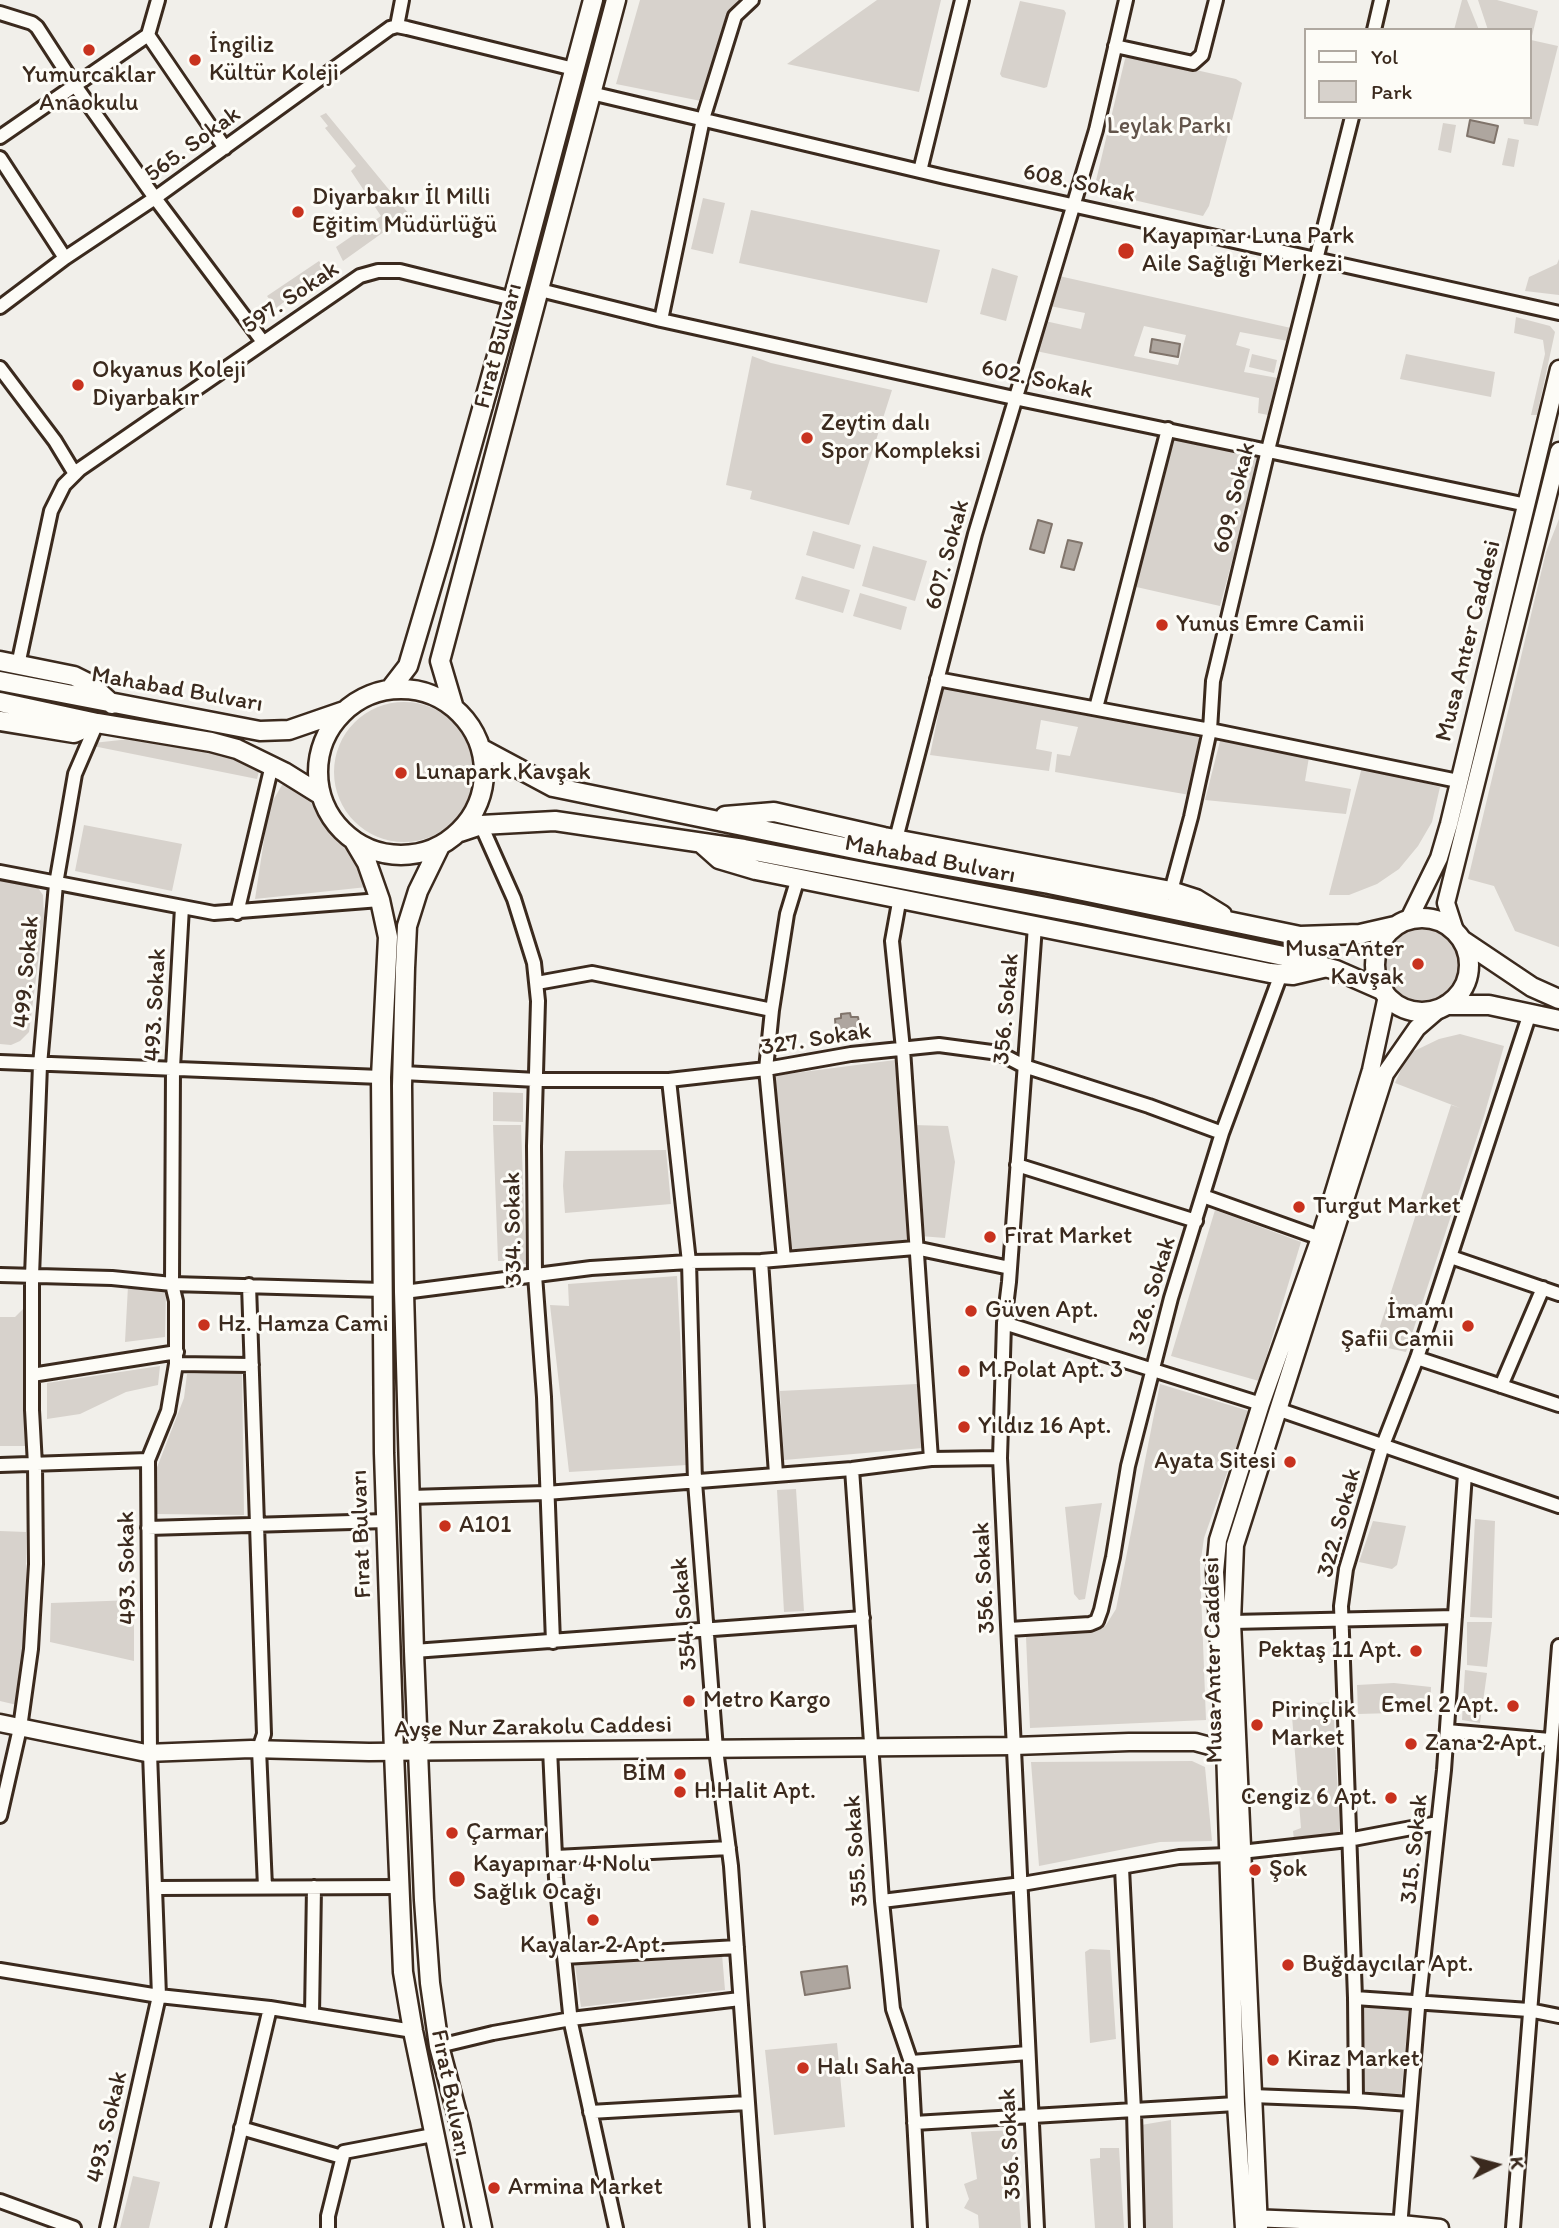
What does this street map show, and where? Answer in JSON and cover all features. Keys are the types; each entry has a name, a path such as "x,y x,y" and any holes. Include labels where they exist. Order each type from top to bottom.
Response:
{"main road":[{"name":"Fırat Bulvarı","path":"391,688 408,666 513,299 593,0"},
{"name":"Fırat Bulvarı","path":"453,705 440,662 616,0"},
{"name":"Musa Anter Caddesi","path":"1402,923 1439,858 1559,369"},
{"name":"Musa Anter Caddesi","path":"1458,936 1446,903 1559,451"},
{"path":"9,663 74,676 90,684 112,704"},
{"name":"Mahabad Bulvarı","path":"0,681 260,731 289,730 344,711"},
{"path":"391,688 413,688 434,694 453,705 471,725 482,749 485,771 482,793 474,814 460,832 440,846 423,853 387,855 354,841 339,828 328,813 321,795 318,772 321,750 329,729 344,711 358,700 373,692 391,688"},
{"name":"Mahabad Bulvarı","path":"0,702 237,749 272,765 321,795"},
{"path":"0,720 74,733 97,723"},
{"name":"Mahabad Bulvarı","path":"482,749 553,787 1300,936 1360,934 1402,923"},
{"path":"704,818 774,812 896,839 1171,891 1196,899 1234,923"},
{"name":"Mahabad Bulvarı","path":"460,832 481,825 555,821 744,849 1083,914 1289,957 1326,967 1385,993"},
{"name":"Fırat Bulvarı","path":"354,841 367,863 397,939 414,1651 430,1983 439,2046 482,2228"},
{"path":"701,843 719,859 756,870 1035,926 1281,974 1293,975 1326,967"},
{"name":"Fırat Bulvarı","path":"440,846 418,891 407,926 397,939 381,1077 383,1290 386,1521 404,1972 412,2031 454,2228"},
{"path":"1559,999 1532,986 1434,919 1402,923 1384,937 1377,952 1375,967 1379,983 1385,993 1402,1007 1425,1012 1442,1007 1489,1005 1559,1020"},
{"path":"1442,1007 1460,993 1469,967 1468,953 1458,936"},
{"name":"Musa Anter Caddesi","path":"1251,2223 1236,2104 1231,1746 1235,1545 1269,1407 1371,1070 1385,993"},
{"name":"Musa Anter Caddesi","path":"1231,1746 1215,1573 1218,1540 1269,1407 1385,1074 1417,1028 1442,1007"},
{"name":"Ayşe Nur Zarakolu Caddesi","path":"0,1723 150,1753 259,1749 394,1752 1195,1742 1231,1746"},
{"name":"Musa Anter Caddesi","path":"1234,1853 1252,2096 1251,2223"},
{"path":"1251,2223 1440,2228"}],"street":[{"path":"0,137 148,35 158,0"},
{"path":"402,0 397,26 574,69"},
{"path":"661,320 703,119 735,16 752,0"},
{"path":"920,171 962,0"},
{"name":"607. Sokak","path":"896,839 975,534 1014,398 1075,205 1126,0"},
{"path":"1115,46 1193,63 1202,55 1216,0"},
{"path":"1374,28 1381,0"},
{"path":"0,13 37,27 155,198 263,342"},
{"name":"565. Sokak","path":"0,307 65,258 155,198 397,26"},
{"path":"148,35 225,148"},
{"name":"608. Sokak","path":"591,93 920,171 1559,313"},
{"name":"609. Sokak","path":"1171,891 1210,730 1213,681 1352,119"},
{"path":"0,158 65,258"},
{"name":"597. Sokak","path":"9,663 51,511 64,485 75,474 360,276 378,271 400,271 513,299"},
{"name":"602. Sokak","path":"540,290 661,320 1014,398 1527,505"},
{"path":"0,368 55,441 75,474"},
{"path":"1096,708 1168,429"},
{"path":"937,679 1210,730 1458,781"},
{"name":"499. Sokak","path":"0,1816 20,1728 32,1637 36,1564 32,1276 40,1065 56,884 75,774 97,723"},
{"path":"237,913 272,765"},
{"name":"334. Sokak","path":"481,825 514,898 534,962 537,983 535,1275 544,1396 553,1642"},
{"path":"0,872 214,913 380,900"},
{"path":"784,1259 766,1069 787,915 797,878"},
{"path":"900,898 892,941 903,1049 931,1459"},
{"name":"493. Sokak","path":"107,2228 159,1996 150,1753 148,1460 168,1412 176,1358 176,1301 172,1284 173,1068 182,907"},
{"name":"356. Sokak","path":"1035,926 1004,1323 1000,1458 1037,2228"},
{"path":"537,983 592,973 772,1010"},
{"name":"326. Sokak","path":"1009,1629 1090,1624 1097,1620 1106,1595 1127,1470 1171,1298 1222,1133 1281,974"},
{"name":"322. Sokak","path":"1356,2100 1355,1998 1340,1618 1346,1569 1383,1445 1417,1358 1530,1013"},
{"name":"327. Sokak","path":"402,1073 537,1080 669,1080 766,1069 851,1054 939,1045 999,1053 1024,1066 1149,1106 1222,1133"},
{"path":"0,1062 381,1077"},
{"name":"354. Sokak","path":"669,1080 690,1262 695,1482 716,1749 729,1848 757,2228"},
{"path":"1017,1165 1196,1221"},
{"path":"1203,1196 1320,1238"},
{"path":"404,1292 591,1268 761,1261 915,1248 1010,1268"},
{"path":"1451,1257 1559,1294"},
{"path":"761,1261 776,1474"},
{"path":"0,1275 112,1278 172,1284 383,1290"},
{"path":"249,1285 264,1734 259,1749 265,1887"},
{"path":"1501,1386 1543,1288"},
{"path":"1004,1323 1269,1407 1559,1506"},
{"path":"32,1375 176,1358 252,1365"},
{"path":"1417,1358 1559,1405"},
{"path":"410,1497 546,1493 852,1469 931,1459 1000,1458"},
{"path":"0,1465 148,1460"},
{"name":"355. Sokak","path":"852,1469 881,1901 893,2009 911,2062 920,2228"},
{"name":"315. Sokak","path":"1400,2226 1409,2104 1447,1731 1465,1474"},
{"path":"148,1528 386,1521"},
{"path":"1232,1622 1455,1617"},
{"path":"414,1651 863,1618"},
{"path":"1513,2228 1529,2010 1552,1796 1550,1740 1559,1649"},
{"path":"1447,1731 1550,1740"},
{"path":"550,1749 556,1857 571,2019 616,2228"},
{"path":"881,1901 1022,1884 1179,1857 1348,1840 1438,1824"},
{"path":"556,1857 729,1848"},
{"path":"1122,1868 1138,2228"},
{"path":"312,2015 314,1887"},
{"path":"156,1888 400,1887"},
{"path":"564,1957 737,1947"},
{"path":"0,1970 159,1996 270,2008 412,2031"},
{"path":"1355,1998 1529,2010 1559,2016"},
{"path":"439,2046 571,2019 740,1999"},
{"path":"218,2228 270,2008"},
{"path":"911,2062 1028,2053"},
{"path":"1252,2096 1409,2104"},
{"path":"590,2112 747,2103"},
{"path":"914,2123 1236,2104"},
{"path":"241,2129 342,2157"},
{"path":"327,2228 344,2152 433,2135"},
{"path":"0,2201 74,2228"}],"green space":[{"path":"640,0 739,0 727,13 701,101 616,84"},
{"path":"877,0 941,0 919,92 787,64"},
{"path":"1462,0 1467,0 1478,28 1455,28"},
{"path":"1478,0 1497,0 1538,11 1531,40 1531,28 1487,28"},
{"path":"1020,1 1064,10 1066,13 1047,87 1044,88 1002,77 1000,74"},
{"path":"1531,40 1558,46 1538,126 1524,124 1523,119 1531,119"},
{"name":"Leylak Parkı","path":"1129,55 1236,79 1242,83 1209,206 1203,216 1094,189 1125,59"},
{"path":"326,113 409,214 343,261 336,247 381,216 351,171 356,166 325,128 328,126 320,116"},
{"path":"1443,123 1456,125 1451,153 1438,150"},
{"path":"1508,138 1519,140 1514,167 1502,165"},
{"path":"703,198 725,203 713,254 691,249"},
{"path":"751,210 940,250 927,303 739,263"},
{"path":"1559,259 1559,295 1525,291 1529,277 1557,264"},
{"path":"319,261 326,271 276,308 267,296"},
{"path":"992,268 1018,276 1006,321 980,314"},
{"path":"1059,276 1291,328 1288,341 1240,332 1236,345 1250,349 1244,372 1278,378 1268,415 1258,413 1259,398 1036,351 1045,321 1081,329 1085,313 1050,306","holes":["1144,326 1186,335 1178,365 1134,356"]},
{"path":"1516,317 1550,326 1555,332 1537,415 1531,415 1545,354 1543,340 1514,333"},
{"path":"1252,354 1277,360 1274,373 1249,367"},
{"path":"1406,354 1495,372 1491,397 1400,379"},
{"name":"Zeytin dalı Spor Kompleksi","path":"752,356 771,363 892,390 849,525 750,499 752,491 726,485"},
{"path":"1174,436 1260,457 1220,606 1132,586"},
{"path":"1559,519 1559,947 1515,931 1494,886 1468,879 1546,552"},
{"path":"813,531 861,545 854,569 806,555"},
{"path":"873,546 927,561 915,601 862,586"},
{"path":"802,576 850,590 843,613 795,599"},
{"path":"860,593 907,607 901,630 853,616"},
{"path":"944,686 1205,738 1190,795 1055,772 1057,754 1070,756 1078,727 1041,720 1036,749 1052,752 1049,771 930,755"},
{"path":"404,702 431,707 454,722 469,745 474,772 469,799 454,822 431,837 404,842 377,837 354,822 339,799 334,772 339,745 354,722 377,707"},
{"path":"130,739 181,746 247,762 258,767 257,779 93,746 93,743"},
{"path":"1220,741 1309,757 1305,781 1351,789 1346,814 1205,800"},
{"path":"1362,767 1440,787 1432,822 1418,846 1399,869 1377,884 1349,895 1329,895"},
{"path":"287,784 307,798 330,825 354,856 364,874 367,887 255,899 269,807 282,785"},
{"path":"84,825 182,844 172,891 75,871"},
{"path":"0,877 36,885 43,895 44,917 29,1032 11,1045 0,1044"},
{"path":"1414,927 1428,927 1442,933 1453,944 1459,965 1456,980 1448,992 1428,1003 1414,1003 1400,997 1389,986 1383,972 1383,958 1389,944 1400,933"},
{"path":"1460,1034 1504,1046 1484,1116 1406,1352 1374,1345 1451,1105 1460,1108 1395,1083 1408,1054 1439,1039"},
{"path":"895,1060 908,1240 789,1250 772,1076"},
{"path":"493,1092 523,1093 523,1122 493,1121"},
{"path":"493,1125 521,1125 526,1264 505,1265 504,1261 498,1261"},
{"path":"913,1125 948,1126 955,1162 945,1238 920,1236"},
{"path":"666,1150 671,1204 565,1213 565,1151"},
{"path":"1215,1210 1301,1242 1259,1381 1171,1356"},
{"path":"677,1276 687,1465 569,1472 550,1305 569,1306 568,1284"},
{"path":"128,1286 166,1290 165,1337 125,1342"},
{"path":"26,1306 26,1446 0,1446 0,1317 15,1317"},
{"path":"160,1366 158,1385 126,1392 80,1414 47,1419 47,1383"},
{"path":"242,1372 244,1515 156,1514 156,1470 184,1398 187,1374"},
{"path":"917,1384 923,1448 784,1460 780,1391"},
{"path":"1160,1384 1249,1411 1204,1538 1200,1566 1206,1720 1030,1728 1026,1637 1093,1633 1106,1625 1116,1609"},
{"path":"796,1489 804,1611 784,1612 777,1490"},
{"path":"1102,1503 1085,1599 1079,1600 1074,1594 1065,1507"},
{"path":"1475,1519 1495,1521 1492,1618 1470,1617"},
{"path":"1373,1521 1406,1526 1397,1565 1392,1569 1359,1562"},
{"path":"0,1531 26,1532 26,1655 17,1705 0,1701"},
{"path":"134,1600 134,1661 50,1642 51,1603"},
{"path":"1467,1622 1492,1622 1487,1667 1467,1665"},
{"path":"1465,1670 1487,1673 1480,1723 1462,1720"},
{"path":"1394,1683 1431,1687 1430,1712 1358,1714 1357,1685"},
{"path":"1333,1702 1340,1835 1294,1840 1293,1831 1301,1828 1291,1704"},
{"path":"1192,1761 1205,1767 1212,1841 1160,1842 1039,1866 1031,1762"},
{"path":"1090,1949 1110,1950 1116,2039 1090,2043 1085,1952"},
{"path":"722,1954 725,1990 581,2007 575,1965"},
{"path":"1361,2005 1409,2009 1401,2096 1365,2091"},
{"path":"837,2043 845,2127 774,2135 765,2050"},
{"path":"1171,2120 1173,2228 1146,2228 1141,2125"},
{"path":"1014,2130 1021,2228 979,2228 978,2215 964,2208 969,2199 964,2184 977,2179 971,2132"},
{"path":"1100,2148 1119,2148 1124,2228 1095,2228 1090,2159 1100,2158"},
{"path":"133,2176 160,2182 149,2228 120,2228"}],"shaded area":[{"path":"1470,120 1498,126 1494,143 1467,136"},
{"path":"1152,339 1180,344 1178,357 1150,352"},
{"path":"1038,520 1052,524 1044,553 1030,549"},
{"path":"1068,540 1082,543 1074,570 1061,567"},
{"path":"850,1013 851,1017 858,1017 860,1028 836,1031 835,1019 841,1018 841,1014"},
{"path":"847,1966 850,1988 805,1995 801,1972"}],"place":[{"name":"Yumurcaklar Anaokulu","path":"89,50"},
{"name":"İngiliz Kültür Koleji","path":"195,60"},
{"name":"Diyarbakır İl Milli Eğitim Müdürlüğü","path":"298,212"},
{"name":"Kayapınar Luna Park Aile Sağlığı Merkezi","path":"1126,251"},
{"name":"Okyanus Koleji Diyarbakır","path":"78,385"},
{"name":"Zeytin dalı Spor Kompleksi","path":"807,438"},
{"name":"Yunus Emre Camii","path":"1162,625"},
{"name":"Lunapark Kavşak","path":"401,773"},
{"name":"Musa Anter Kavşak","path":"1418,964"},
{"name":"Turgut Market","path":"1299,1207"},
{"name":"Fırat Market","path":"990,1237"},
{"name":"Güven Apt.","path":"971,1311"},
{"name":"Hz. Hamza Cami","path":"204,1325"},
{"name":"İmamı Şafii Camii","path":"1468,1326"},
{"name":"M.Polat Apt. 3","path":"964,1371"},
{"name":"Yıldız 16 Apt.","path":"964,1427"},
{"name":"Ayata Sitesi","path":"1290,1462"},
{"name":"A101","path":"445,1526"},
{"name":"Pektaş 11 Apt.","path":"1416,1651"},
{"name":"Metro Kargo","path":"689,1701"},
{"name":"Emel 2 Apt.","path":"1513,1706"},
{"name":"Pirinçlik Market","path":"1257,1725"},
{"name":"Zana 2 Apt.","path":"1411,1744"},
{"name":"BİM","path":"680,1774"},
{"name":"H.Halit Apt.","path":"680,1792"},
{"name":"Cengiz 6 Apt.","path":"1391,1798"},
{"name":"Çarmar","path":"452,1833"},
{"name":"Şok","path":"1255,1870"},
{"name":"Kayapınar 4 Nolu Sağlık Ocağı","path":"457,1879"},
{"name":"Kayalar 2 Apt.","path":"593,1920"},
{"name":"Buğdaycılar Apt.","path":"1288,1965"},
{"name":"Kiraz Market","path":"1273,2060"},
{"name":"Halı Saha","path":"803,2068"},
{"name":"Armina Market","path":"494,2188"}]}
